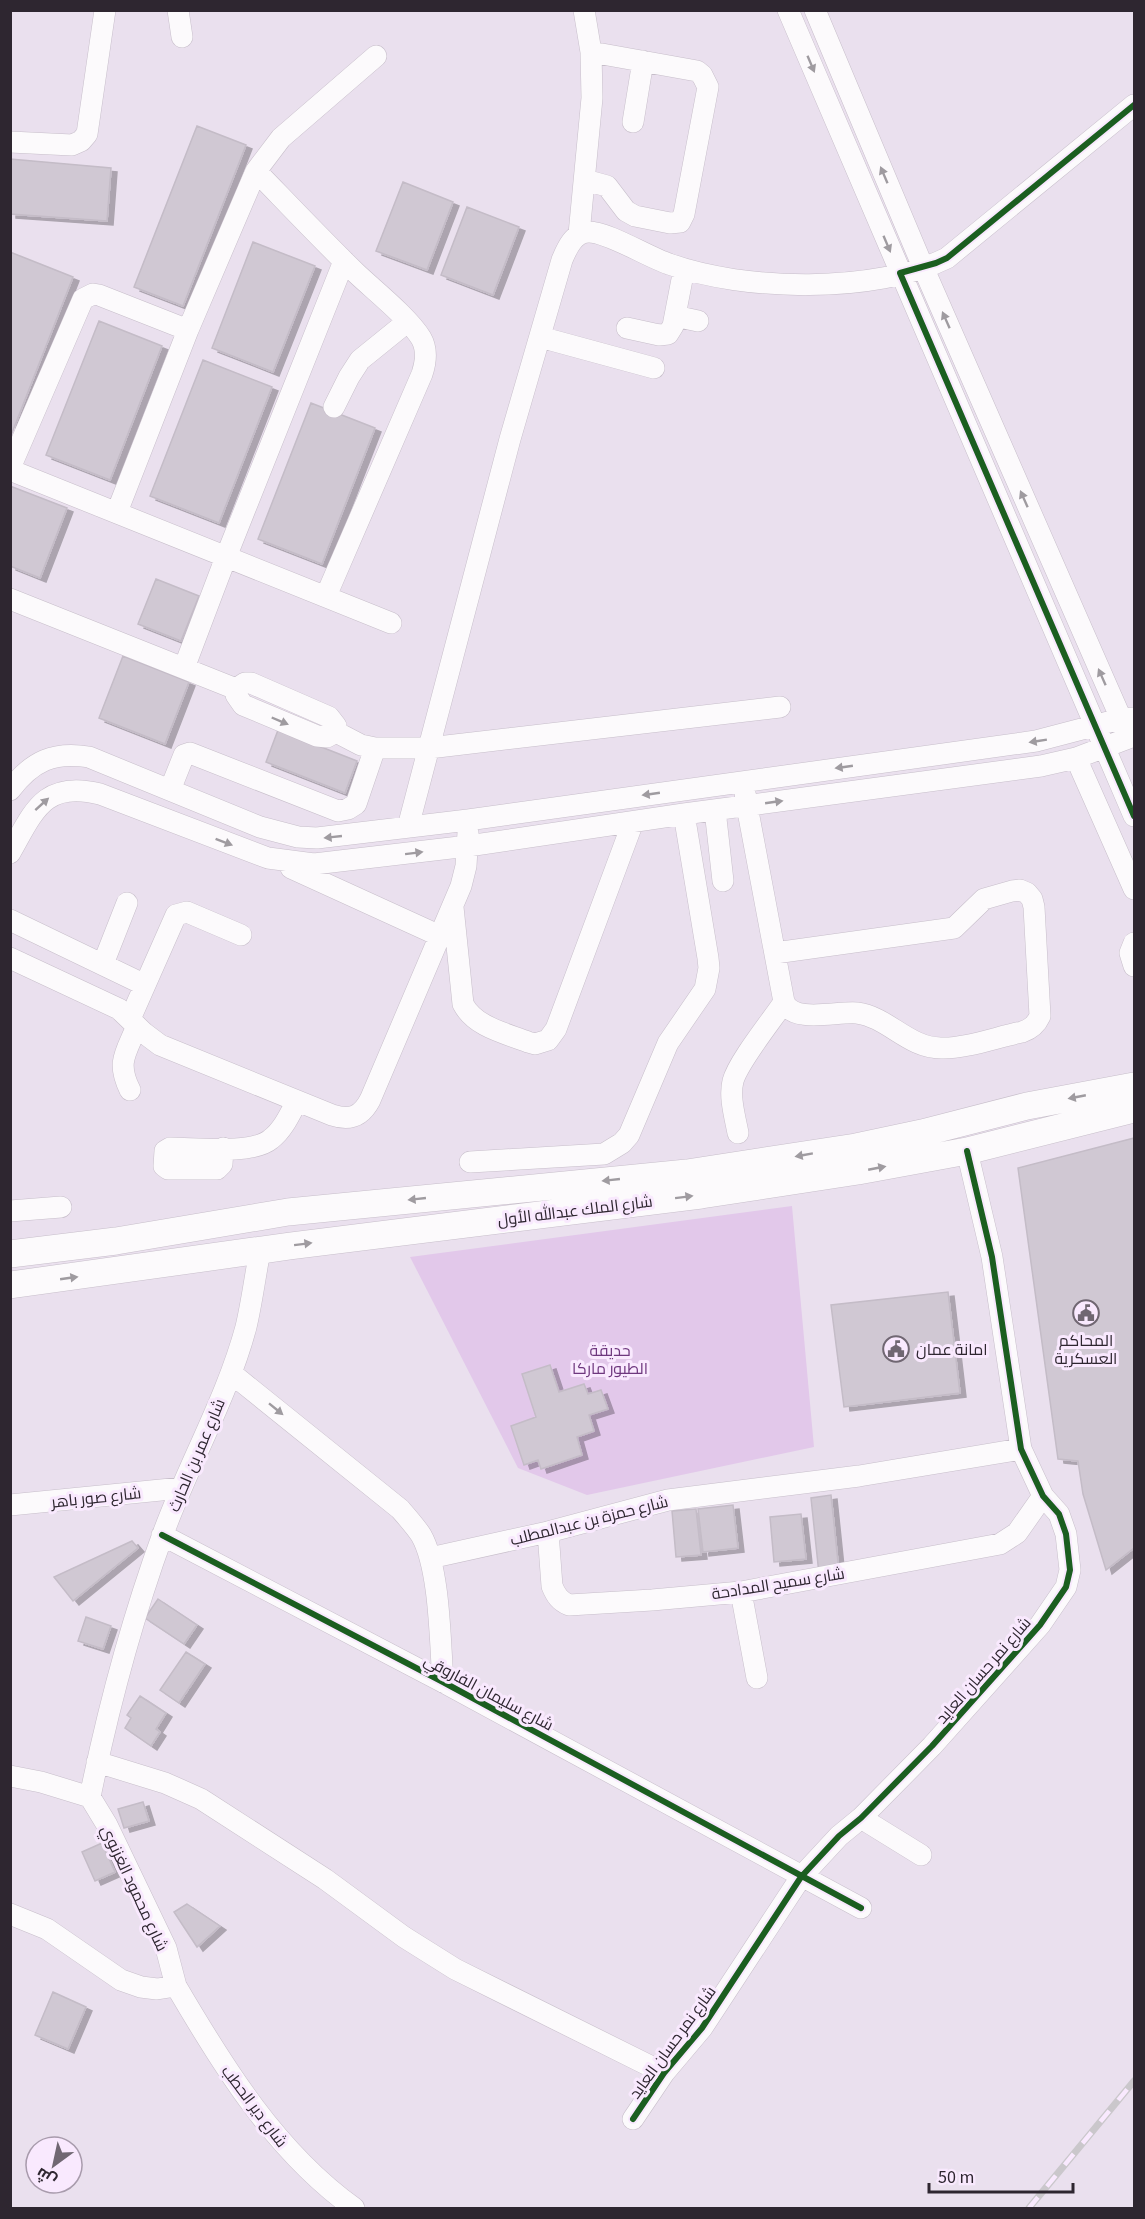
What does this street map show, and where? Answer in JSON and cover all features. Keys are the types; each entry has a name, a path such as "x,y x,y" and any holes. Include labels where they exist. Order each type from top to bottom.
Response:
{"main road":[{"name":"شارع الملك عبدالله الأول","path":"10,1254 116,1241 288,1212 687,1173 742,1165 856,1147 1027,1106 1134,1086"},
{"name":"شارع الملك عبدالله الأول","path":"10,1285 712,1193 858,1171 967,1151 1134,1109"}],"street":[{"path":"10,142 72,145 81,141 87,134 105,10"},
{"path":"178,10 182,37"},
{"path":"579,234 592,98 591,52 584,10"},
{"path":"788,10 1134,816"},
{"path":"268,858 315,864 468,846 684,814 1041,766 1076,758 1104,747 1133,742 1127,718 923,267 815,10"},
{"path":"585,180 607,186 626,211 634,216 675,224 683,219 708,87 702,75 697,71 591,52"},
{"path":"117,512 188,330 256,171 281,138 376,56"},
{"path":"633,122 644,61"},
{"path":"408,827 510,439 566,250 571,241 579,234 589,232 602,235 650,257 684,269 730,280 779,284 851,282 900,273 936,263 957,250 1134,105"},
{"path":"256,171 407,322 425,347 425,365 326,596"},
{"path":"184,668 344,261"},
{"path":"627,328 663,336 671,331 684,269"},
{"path":"188,330 99,295 93,294 83,298 10,469 391,623"},
{"path":"675,316 698,321"},
{"path":"334,407 360,360 407,322"},
{"path":"540,338 654,368"},
{"path":"10,599 236,689 245,683 256,685 329,717 336,726 336,732 361,745 375,748 429,748 780,707"},
{"path":"10,790 35,764 52,757 71,754 89,757 260,827 298,837 327,837 468,820 1036,741 1127,718"},
{"path":"149,813 183,758 190,753 329,809 338,811 348,809 356,804 360,795 375,748"},
{"path":"1076,758 1134,889"},
{"path":"743,780 784,1002 786,1007 795,1014 849,1012 869,1016 912,1040 932,1048 953,1047 1030,1029 1040,1016 1032,899 1020,890 990,896 977,903 954,928 775,953"},
{"path":"10,853 34,812 44,801 64,792 84,790 268,858 440,936"},
{"path":"715,810 723,881"},
{"path":"470,1162 604,1154 614,1150 629,1135 662,1055 675,1030 699,998 708,979 708,958 684,814"},
{"path":"10,958 112,1005 160,1045 341,1118 351,1118 360,1115 365,1109 461,886 468,846 468,820"},
{"path":"453,906 463,1004 468,1013 475,1021 528,1042 542,1043 548,1040 556,1029 633,822"},
{"path":"103,964 127,903"},
{"path":"130,1090 124,1078 122,1065 145,984 173,920 181,912 187,912 241,935"},
{"path":"10,920 145,984"},
{"path":"1134,943 1130,953 1134,966"},
{"path":"738,1132 732,1090 736,1074 784,1002"},
{"path":"223,1148 251,1148 270,1141 278,1134 297,1101"},
{"name":"شارع نمر حسان العايد","path":"633,2119 664,2073 702,2028 801,1877 832,1842 861,1818 908,1772 964,1712 1040,1625 1066,1587 1070,1570 1066,1534 1059,1514 1043,1496 1021,1449 992,1257 967,1151"},
{"path":"10,1211 61,1207"},
{"name":"شارع عمر بن الحارث","path":"90,1797 130,1638 162,1535 231,1373 246,1327 260,1251"},
{"path":"231,1373 400,1509 420,1534 430,1558 438,1614 443,1682"},
{"name":"شارع حمزة بن عبدالمطلب","path":"430,1558 548,1532 668,1500 859,1476 1021,1449"},
{"name":"شارع صور باهر","path":"10,1505 181,1488"},
{"name":"شارع سميح المدادحة","path":"548,1532 552,1586 559,1599 569,1605 652,1600 741,1592 1000,1544 1017,1533 1043,1496"},
{"name":"شارع سليمان الفاروقي","path":"162,1535 443,1682 861,1908"},
{"path":"741,1592 757,1678"},
{"path":"97,1762 165,1784 201,1799 325,1879 404,1937 455,1969 664,2073"},
{"path":"10,1776 41,1782 90,1797"},
{"name":"شارع محمود الغزنوي","path":"90,1797 107,1825 166,1948 176,1986"},
{"path":"861,1818 921,1855"},
{"path":"10,1914 47,1929 121,1980 141,1987 157,1989 176,1986"},
{"name":"شارع دير الحطب","path":"176,1986 210,2045 275,2135 302,2166 354,2208"}],"green space":[{"name":"حديقة الطيور ماركا","path":"792,1206 814,1447 587,1495 518,1468 410,1257"}],"building":[{"path":"197,126 246,145 183,306 134,287"},
{"path":"10,159 111,168 107,221 10,214"},
{"path":"403,182 453,202 427,270 376,251"},
{"path":"467,207 519,227 493,295 441,275"},
{"path":"253,242 315,266 273,372 212,348"},
{"path":"10,252 73,277 10,438"},
{"path":"99,321 162,346 110,480 46,455"},
{"path":"203,360 272,387 219,523 150,496"},
{"path":"311,403 375,428 322,564 258,539"},
{"path":"10,486 67,508 40,578 10,566"},
{"path":"156,579 199,596 181,641 138,624"},
{"path":"123,656 189,682 165,744 99,718"},
{"path":"278,730 357,761 345,793 266,762"},
{"name":"المحاكم العسكرية","path":"1134,1138 1134,1548 1106,1570 1083,1494 1078,1461 1058,1459 1018,1168"},
{"name":"امانة عمان","path":"948,1292 960,1393 844,1407 831,1305"},
{"path":"550,1365 559,1392 584,1384 588,1394 601,1390 608,1409 589,1415 594,1431 577,1437 582,1455 541,1469 538,1460 524,1465 511,1426 536,1417 522,1374"},
{"path":"831,1495 839,1572 819,1574 811,1498"},
{"path":"733,1505 738,1548 703,1552 698,1509"},
{"path":"696,1509 701,1555 676,1557 672,1511"},
{"path":"801,1514 806,1559 774,1562 770,1517"},
{"path":"132,1541 138,1548 73,1601 54,1577"},
{"path":"158,1599 197,1625 184,1644 145,1618"},
{"path":"86,1617 111,1626 103,1649 78,1641"},
{"path":"186,1652 205,1664 179,1703 160,1690"},
{"path":"140,1696 166,1713 156,1729 160,1732 151,1746 125,1728 131,1718 127,1715"},
{"path":"143,1802 149,1821 124,1828 118,1809"},
{"path":"102,1843 115,1872 95,1881 82,1852"},
{"path":"187,1904 220,1926 197,1947 174,1912"},
{"path":"53,1992 86,2007 68,2049 35,2035"}],"railway":[{"path":"1029,2208 1134,2081"}],"cycle path":[{"path":"1134,105 947,258 900,273 1134,816"},
{"path":"633,2119 664,2073 702,2028 801,1877 839,1836 861,1818 932,1746 1040,1625 1066,1587 1070,1570 1066,1534 1059,1514 1043,1496 1021,1449 992,1257 967,1151"},
{"path":"162,1535 443,1682 861,1908"}],"place":[{"name":"المحاكم العسكرية","path":"1086,1313"},
{"name":"امانة عمان","path":"896,1349"}]}
